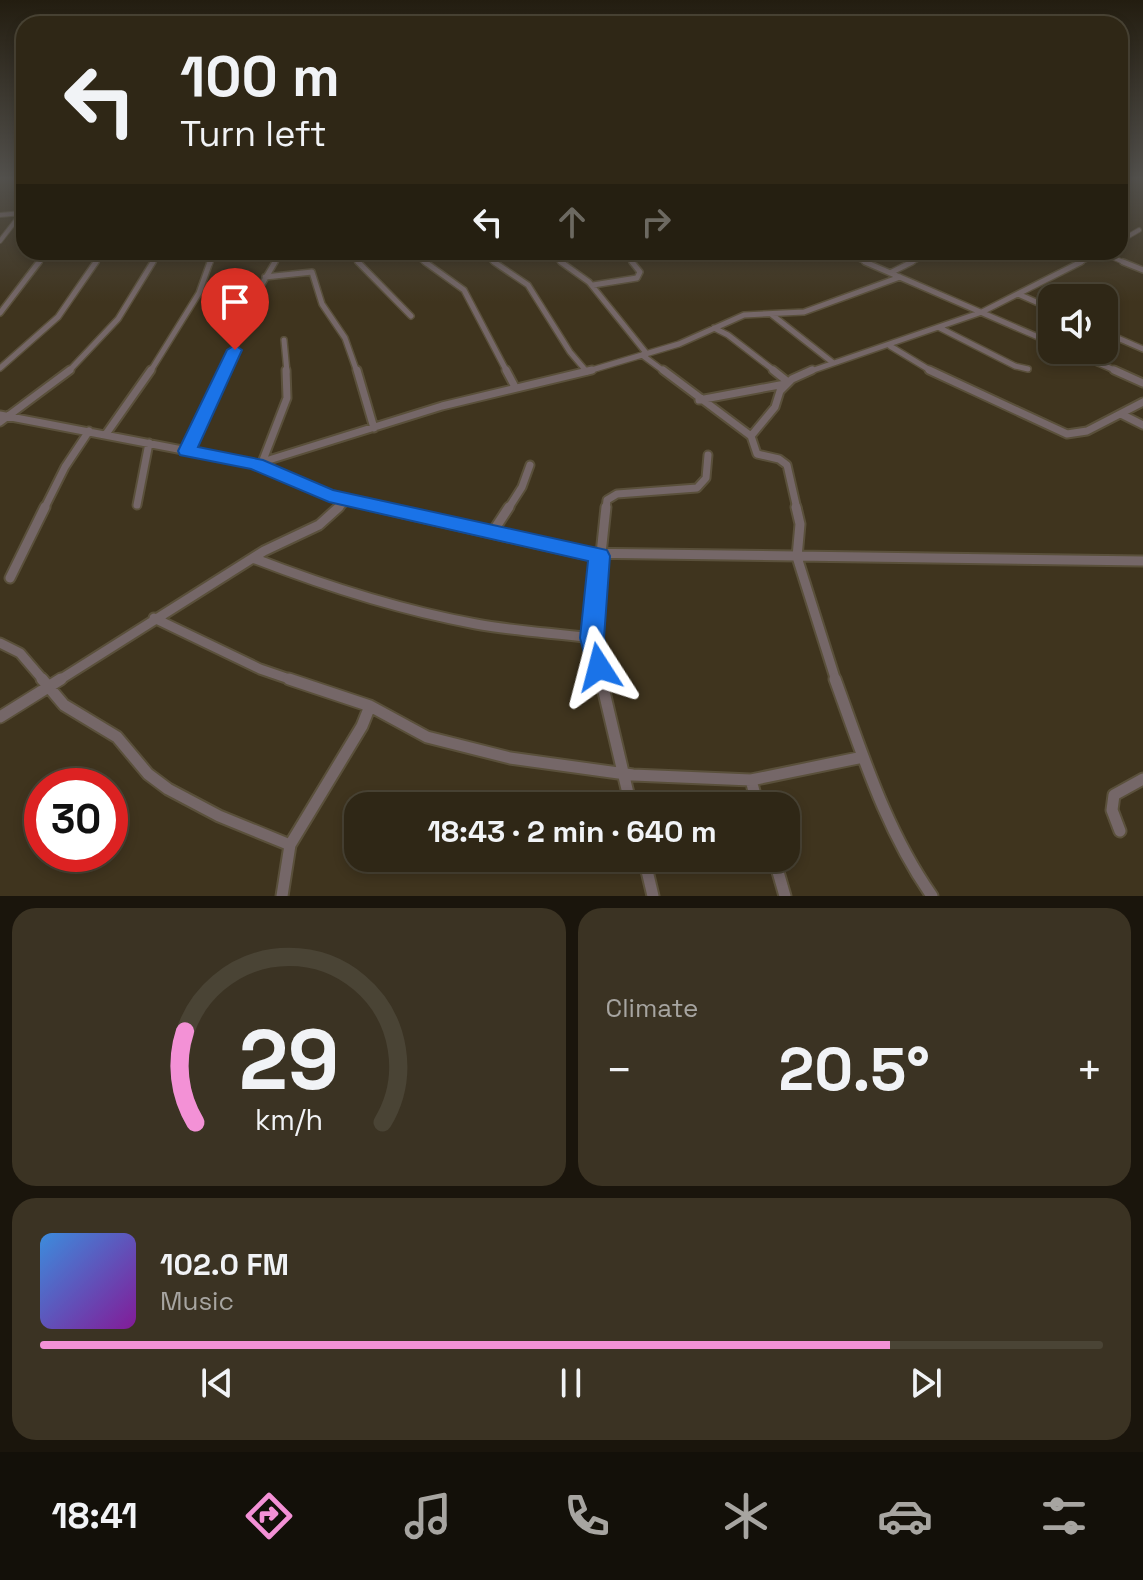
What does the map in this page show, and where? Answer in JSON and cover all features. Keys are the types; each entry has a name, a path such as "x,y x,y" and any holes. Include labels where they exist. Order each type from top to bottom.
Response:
{"street":[{"path":"0,241 16,221"},
{"path":"1128,236 1139,230"},
{"path":"0,313 41,260"},
{"path":"0,368 58,317 97,260"},
{"path":"2,418 65,375 101,343 154,260"},
{"path":"106,434 132,401 199,293 211,260"},
{"path":"187,451 215,396 275,260"},
{"path":"357,260 411,316"},
{"path":"422,260 464,290 515,387"},
{"path":"490,260 528,285 570,352 587,372"},
{"path":"558,260 593,285 644,355 699,400 751,436 757,454 779,459 787,465 800,524 797,557 816,624 863,757 912,868 932,896"},
{"path":"861,260 1038,337"},
{"path":"890,273 916,260"},
{"path":"699,400 786,383 832,362 890,346 982,312 1084,260"},
{"path":"1119,260 1143,270"},
{"path":"593,285 637,278 640,272 632,262"},
{"path":"265,277 312,272 322,304 345,338 374,428"},
{"path":"259,462 515,387 587,372 644,355 702,336 744,315 820,308 900,277"},
{"path":"1018,294 1038,303"},
{"path":"771,314 832,362"},
{"path":"714,328 728,335 786,383"},
{"path":"939,328 1015,366 1028,369"},
{"path":"1118,338 1143,349"},
{"path":"259,462 286,402 288,385 284,340"},
{"path":"890,346 945,380 1067,434 1087,431 1143,402"},
{"path":"1100,364 1143,383"},
{"path":"751,436 775,407 786,383"},
{"path":"1121,414 1143,425"},
{"path":"2,418 259,462 329,496 599,556 1143,561"},
{"path":"10,578 65,467 89,431"},
{"path":"137,505 149,443"},
{"path":"628,792 592,638 607,500 620,492 692,489 704,483 707,477 708,455"},
{"path":"492,533 522,487 530,465"},
{"path":"0,717 253,558 319,525 347,500"},
{"path":"253,558 309,580 386,603 476,624 592,638"},
{"path":"154,618 260,669 370,706 432,739 513,758 704,780 751,780 863,757"},
{"path":"0,643 23,654 76,715 115,735 151,776 194,806 290,845"},
{"path":"282,896 290,845 362,726 370,706"},
{"path":"1120,831 1112,810 1114,795 1143,779"},
{"path":"751,780 754,792"},
{"path":"647,872 653,896"},
{"path":"778,872 785,896"}],"route":[{"path":"235,350 187,451 256,464 329,496 599,556 592,638 599,667"}]}
